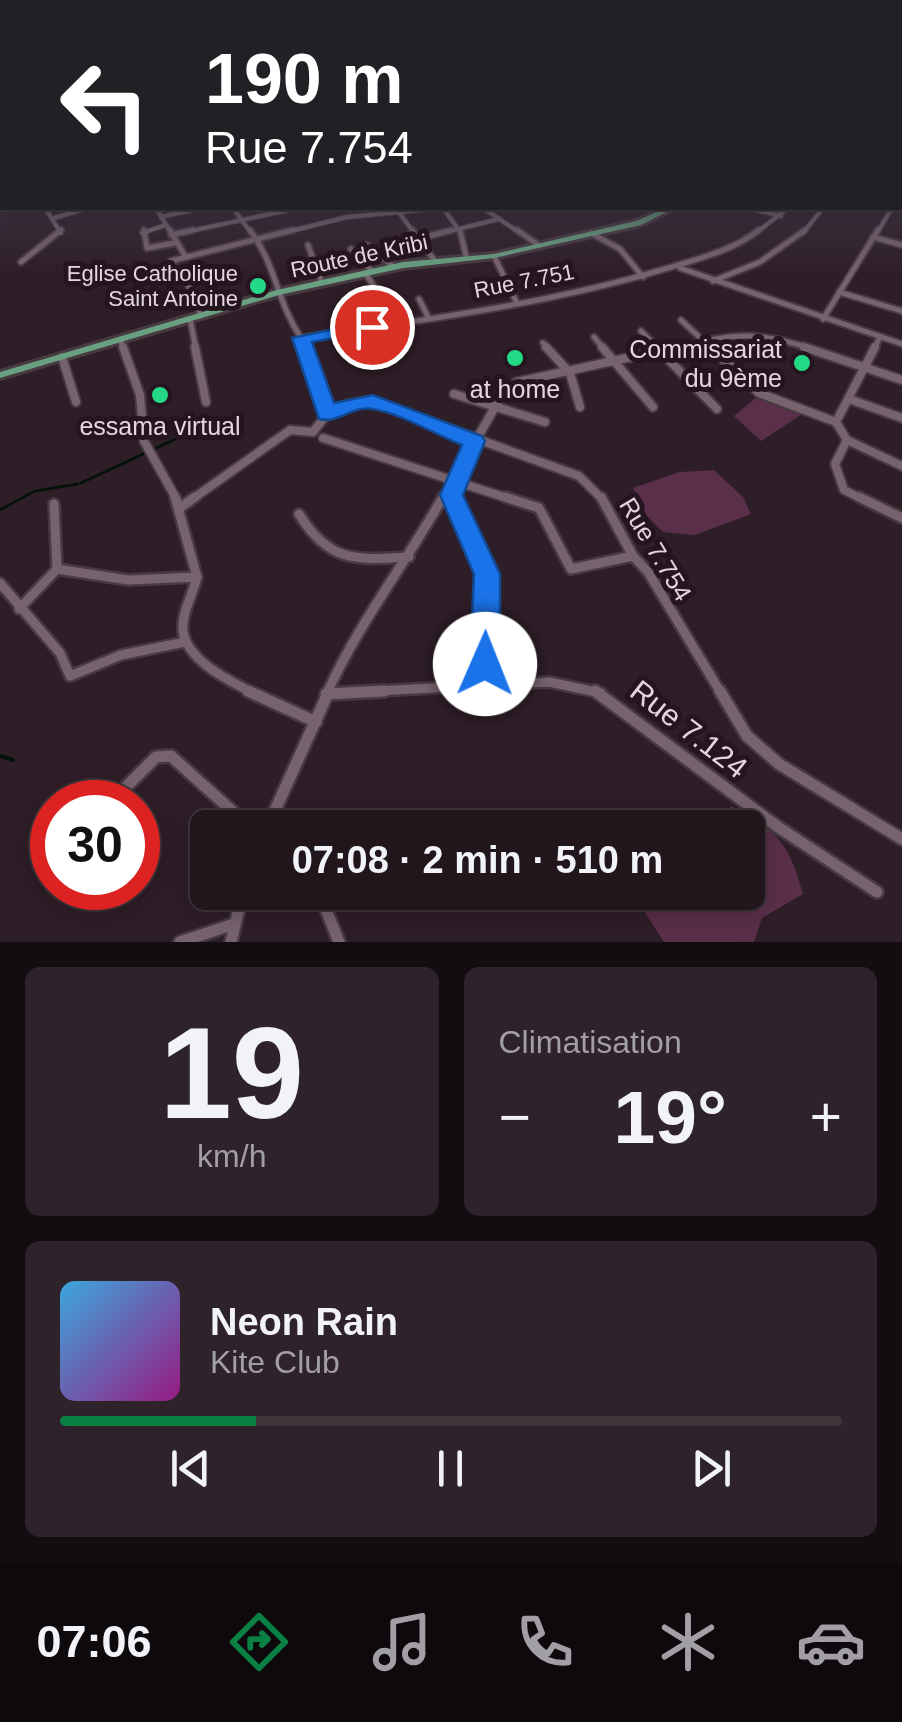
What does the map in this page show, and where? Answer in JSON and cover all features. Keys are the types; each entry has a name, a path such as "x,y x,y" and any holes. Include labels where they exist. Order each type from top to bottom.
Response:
{"main road":[{"name":"Route de Kribi","path":"0,375 278,293 394,267 466,256 494,256 638,224 666,210"}],"street":[{"path":"21,262 61,235 62,228 47,210"},
{"path":"54,218 81,210"},
{"path":"157,210 185,256"},
{"path":"161,217 193,210"},
{"path":"234,210 257,238 274,269 287,320 312,358 327,414"},
{"path":"172,236 289,210"},
{"path":"206,402 188,284 169,262 347,216 410,210"},
{"path":"446,210 460,229 466,256"},
{"path":"486,210 537,244"},
{"path":"756,210 781,216"},
{"name":"Rue 7.751","path":"301,338 680,268 738,246 786,210"},
{"path":"712,281 782,248 821,210"},
{"path":"823,319 891,210"},
{"path":"398,211 435,260"},
{"path":"421,238 499,219"},
{"path":"166,225 141,232 147,248 175,243"},
{"path":"592,233 620,249 643,276"},
{"path":"873,237 902,244"},
{"path":"367,244 394,267"},
{"path":"308,245 322,283"},
{"path":"351,249 398,322"},
{"path":"494,256 496,268 516,301"},
{"path":"680,268 902,344"},
{"path":"839,292 902,311"},
{"path":"419,299 428,316"},
{"path":"681,320 759,393 836,422 847,440 902,466"},
{"path":"641,331 717,409"},
{"path":"275,810 354,634 409,557 495,406 517,382 740,333 765,334 902,380"},
{"path":"594,336 653,406"},
{"path":"836,422 880,337"},
{"path":"120,339 140,395 144,441 181,507 197,577 183,628 185,642 196,658 221,674 316,722"},
{"path":"543,342 567,371 580,407"},
{"path":"62,357 76,402"},
{"path":"454,394 545,422"},
{"path":"848,399 902,418"},
{"name":"Rue 7.754","path":"181,507 290,430 314,432 327,414 349,404 373,402 588,482 747,736 779,764 902,840"},
{"path":"323,438 540,508 571,569 633,556"},
{"path":"847,440 834,468 844,490 902,518"},
{"path":"453,482 452,495 481,553 488,580 485,688"},
{"path":"19,609 57,569 54,504"},
{"path":"298,514 321,546 332,554 382,560 409,557"},
{"path":"57,569 128,580 197,577"},
{"path":"0,583 60,653 70,676 121,655 185,642"},
{"name":"Rue 7.124","path":"326,694 549,682 603,694 778,827 876,892"},
{"path":"133,780 156,757 170,756 231,810"},
{"path":"232,942 238,910"},
{"path":"325,910 338,942"},
{"path":"180,942 234,924"}],"shaded area":[{"path":"758,396 802,412 801,415 761,441 734,416"},
{"path":"714,470 743,497 751,514 695,535 663,532 647,516 633,488 680,472"},
{"path":"765,827 771,831 786,850 803,894 762,918 754,942 664,942 643,910 765,910"}],"waterway":[{"path":"81,483 212,422"},
{"path":"0,510 35,491 78,484"},
{"path":"0,756 13,760"}],"place":[{"name":"Eglise Catholique Saint Antoine","path":"258,286"},
{"name":"at home","path":"515,358"},
{"name":"Commissariat du 9ème","path":"802,363"},
{"name":"essama virtual","path":"160,395"}],"route":[{"path":"372,327 301,338 312,358 327,414 349,404 373,402 423,418 474,441 453,482 452,495 468,522 487,574 485,664"}]}
